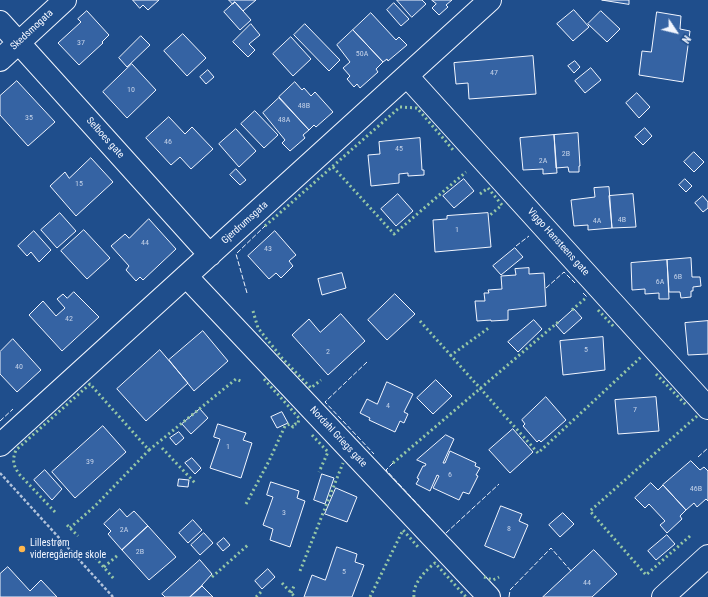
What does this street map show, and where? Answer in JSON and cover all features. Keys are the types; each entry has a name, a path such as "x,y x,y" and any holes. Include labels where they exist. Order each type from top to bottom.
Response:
{"street":[{"name":"Skedsmogata","path":"0,60 65,0"},
{"name":"Gjerdrumsgata","path":"0,445 490,0"},
{"name":"Selboes gate","path":"0,22 210,255"},
{"name":"Viggo Hansteens gate","path":"407,76 708,408"},
{"name":"Nordahl Griegs gate","path":"186,276 489,597"},
{"path":"663,597 708,556"}],"path":[{"path":"0,473 113,597"}],"building":[{"path":"133,0 159,0 148,10 143,5 140,8"},
{"path":"229,0 256,0 243,11 235,2 233,4"},
{"path":"397,0 422,0 426,4 412,17"},
{"path":"432,0 452,0 446,5 448,7 439,15 432,8 436,4"},
{"path":"602,0 629,0 629,4"},
{"path":"235,2 251,20 240,30 224,12"},
{"path":"394,3 409,19 401,26 387,10"},
{"path":"574,10 589,27 573,41 557,24"},
{"path":"87,11 109,35 102,42 103,43 79,65 58,43 81,22 78,19"},
{"path":"601,11 620,29 607,42 588,24"},
{"path":"657,12 681,16 680,29 690,31 683,82 639,75 642,51 651,52"},
{"path":"371,13 396,40 399,37 407,45 388,61 387,59 383,62 353,30"},
{"path":"251,24 260,35 249,44 255,50 248,57 233,42"},
{"path":"305,24 340,60 329,71 294,35"},
{"path":"353,30 383,62 376,69 378,72 360,88 357,84 354,87 347,79 350,76 343,68 350,62 337,45"},
{"path":"183,34 206,58 187,76 164,51"},
{"path":"141,36 150,45 127,67 119,58"},
{"path":"291,37 311,59 293,76 273,54"},
{"path":"533,56 536,94 469,99 468,83 456,84 454,63"},
{"path":"575,61 580,67 574,73 568,66"},
{"path":"132,64 156,90 127,118 103,92"},
{"path":"591,68 601,80 585,93 575,81"},
{"path":"208,70 214,77 206,84 200,77"},
{"path":"17,81 55,122 28,146 0,115 0,96"},
{"path":"295,82 302,90 304,88 311,96 315,92 333,112 316,127 314,125 309,130 279,97"},
{"path":"637,93 650,107 639,118 626,103"},
{"path":"279,98 309,130 303,135 305,138 290,151 282,143 285,140 263,113"},
{"path":"255,111 278,135 264,148 241,124"},
{"path":"169,117 185,134 192,127 213,149 191,169 180,157 171,165 146,138"},
{"path":"645,128 652,136 643,145 635,137"},
{"path":"236,129 256,151 239,167 219,144"},
{"path":"578,133 579,172 569,172 568,167 556,168 554,135"},
{"path":"554,135 557,173 543,174 543,169 523,170 520,138"},
{"path":"420,138 422,170 424,170 424,175 408,176 408,173 399,174 399,183 371,186 368,155 380,154 379,142"},
{"path":"694,152 704,162 694,172 684,162"},
{"path":"91,158 113,182 76,216 50,186 65,172 69,178"},
{"path":"236,169 246,180 240,185 230,175"},
{"path":"464,179 474,191 454,208 443,196"},
{"path":"685,179 692,186 686,192 679,185"},
{"path":"609,187 612,228 588,230 588,225 574,226 571,200 595,197 594,188"},
{"path":"398,194 413,211 396,226 381,209"},
{"path":"633,194 636,227 612,228 609,196"},
{"path":"703,196 708,202 708,208 703,212 695,203"},
{"path":"60,213 76,231 57,248 41,230"},
{"path":"488,213 491,247 435,252 433,220 447,219 447,216"},
{"path":"149,219 176,249 143,280 140,277 136,281 126,270 129,266 111,246 125,234 129,238"},
{"path":"84,230 110,258 87,279 61,251"},
{"path":"34,231 51,250 39,262 31,252 27,256 18,246"},
{"path":"275,231 296,255 289,261 293,266 281,278 276,273 269,279 248,256"},
{"path":"515,248 523,257 501,275 493,266"},
{"path":"691,258 692,277 700,277 701,286 693,287 691,297 681,298 680,292 669,292 667,260"},
{"path":"667,260 669,299 659,299 659,293 645,294 645,289 632,290 631,263"},
{"path":"529,268 529,274 544,273 546,306 508,310 508,320 477,321 475,301 485,301 484,293 489,293 488,290 502,289 501,276 516,275 515,269"},
{"path":"342,273 346,288 322,295 318,279"},
{"path":"74,292 99,317 62,351 29,315 43,301 56,316 65,308 57,299 63,294 67,298"},
{"path":"395,294 415,314 387,340 368,320"},
{"path":"574,309 582,318 564,334 556,325"},
{"path":"341,314 365,341 328,375 292,335 309,319 320,332"},
{"path":"534,320 542,329 518,352 508,342"},
{"path":"708,321 708,354 688,355 685,323"},
{"path":"203,331 228,361 194,391 169,360"},
{"path":"603,337 605,370 563,375 560,341"},
{"path":"13,339 41,370 17,392 0,374 0,352"},
{"path":"160,350 188,383 146,421 117,389"},
{"path":"436,380 452,396 433,414 417,398"},
{"path":"387,382 413,394 404,412 408,414 404,423 400,421 395,432 369,420 370,418 360,413 367,399 377,404"},
{"path":"546,397 566,420 541,442 539,440 537,442 523,426 525,424 522,420"},
{"path":"656,397 659,431 618,434 615,400"},
{"path":"200,409 208,418 191,434 182,424"},
{"path":"282,412 288,423 277,428 271,417"},
{"path":"218,424 246,433 243,440 252,443 241,478 210,468 220,439 214,437"},
{"path":"103,426 126,452 75,498 52,472"},
{"path":"513,429 533,452 510,473 489,450"},
{"path":"179,432 184,438 176,445 170,438"},
{"path":"446,435 454,439 443,463 445,463 450,451 476,463 475,466 480,468 476,475 478,476 469,494 463,492 459,500 433,488 439,476 437,475 430,491 416,484 419,479 417,478 423,466 426,464 417,460"},
{"path":"192,458 201,468 195,474 185,463"},
{"path":"691,461 700,470 704,467 708,471 708,501 706,499 697,507 694,503 686,510 663,485"},
{"path":"45,470 62,489 52,500 34,480"},
{"path":"322,474 334,478 325,504 314,500"},
{"path":"179,479 189,480 188,487 178,486"},
{"path":"271,482 299,491 297,498 305,501 290,547 270,540 273,529 263,525 273,497 267,495"},
{"path":"651,483 658,490 663,485 686,510 680,516 682,519 667,533 660,525 665,521 649,504 645,508 635,498"},
{"path":"336,488 357,497 347,522 325,514"},
{"path":"501,506 522,514 519,521 528,525 514,558 485,546"},
{"path":"120,509 127,517 134,511 148,526 122,550 108,534 111,531 104,524"},
{"path":"563,513 574,524 560,537 549,525"},
{"path":"193,520 202,530 188,543 179,533"},
{"path":"148,526 176,557 149,580 122,550"},
{"path":"204,533 213,543 200,555 191,545"},
{"path":"667,535 675,544 656,560 648,551"},
{"path":"224,538 230,545 223,551 217,544"},
{"path":"337,547 357,554 355,562 364,565 352,597 304,597 312,575 325,580"},
{"path":"594,550 617,574 592,597 543,597"},
{"path":"200,560 212,574 190,597 165,597 162,594"},
{"path":"8,567 30,591 41,580 57,597 0,597 0,574"},
{"path":"268,569 275,577 262,589 255,581"},
{"path":"202,586 213,597 190,597"}],"hedge":[{"path":"265,226 400,107 417,108 454,151"},
{"path":"333,167 394,234 466,172"},
{"path":"480,194 488,188 502,205 490,215"},
{"path":"572,310 587,297"},
{"path":"598,310 615,328"},
{"path":"253,311 258,328 282,358 311,388 321,380"},
{"path":"420,321 538,453 641,357"},
{"path":"393,463 558,322"},
{"path":"450,356 490,327"},
{"path":"656,374 687,406"},
{"path":"149,450 236,379 243,382"},
{"path":"246,504 269,461 285,426 290,424 293,427 295,424 298,424 299,418 264,379"},
{"path":"55,512 18,472 14,463 16,450 90,384 149,450 95,506 70,528"},
{"path":"690,536 646,575 590,511 697,416"},
{"path":"312,435 328,452 319,472"},
{"path":"162,448 196,484"},
{"path":"300,571 343,463"},
{"path":"67,525 78,536"},
{"path":"370,597 403,530 419,548"},
{"path":"212,577 249,544"},
{"path":"89,550 114,579"},
{"path":"104,567 118,555"},
{"path":"414,597 417,582 435,563 466,597"},
{"path":"484,577 493,580 499,577"},
{"path":"282,583 295,597"},
{"path":"291,593 294,586"},
{"path":"256,597 261,592"}],"fence":[{"path":"247,293 236,254 265,226"},
{"path":"516,246 529,236"},
{"path":"546,288 564,272 575,283"},
{"path":"583,293 587,297"},
{"path":"367,362 325,402 374,454"},
{"path":"0,421 13,409"},
{"path":"698,457 708,448"},
{"path":"393,463 386,470 434,522"},
{"path":"446,533 499,484"},
{"path":"509,597 510,590 551,548 571,571"}],"place":[{"name":"Lillestrøm videregående skole","path":"22,549"}]}
